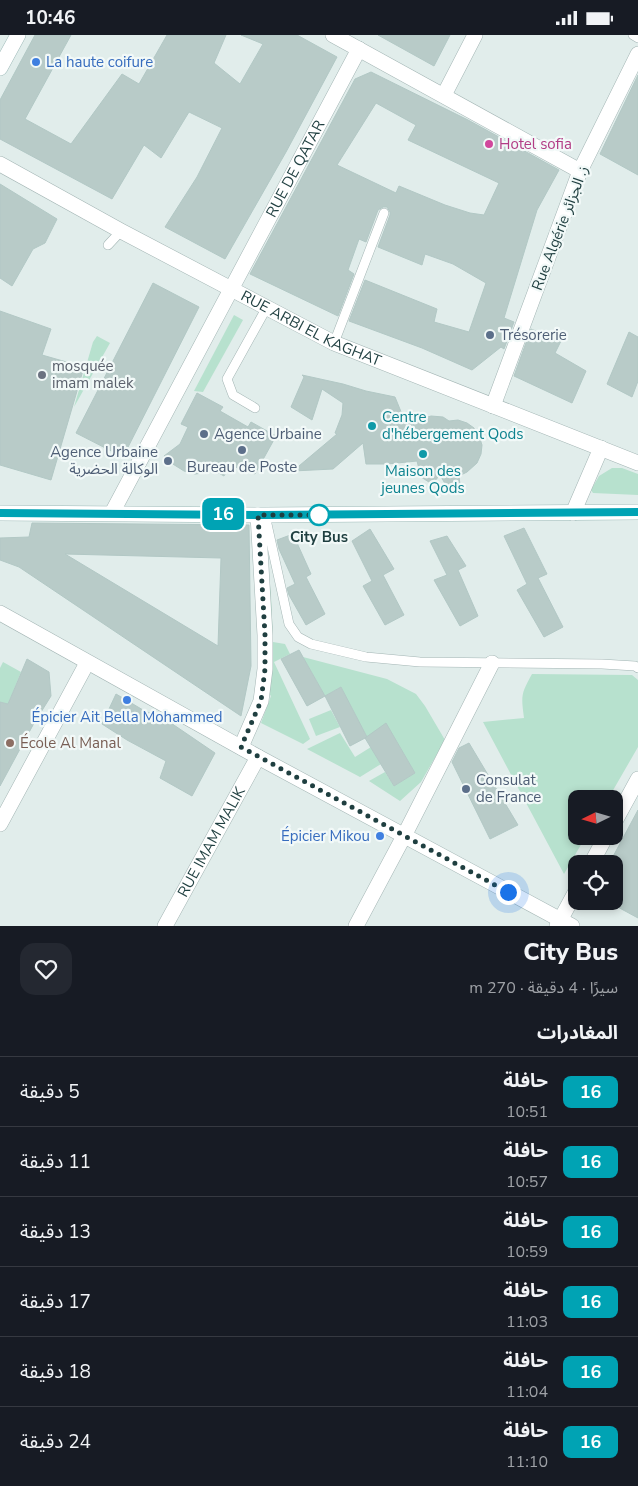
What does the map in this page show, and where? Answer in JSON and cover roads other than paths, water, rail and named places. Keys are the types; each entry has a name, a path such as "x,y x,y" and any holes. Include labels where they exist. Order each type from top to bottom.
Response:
{"street":[{"path":"0,68 18,35"},
{"path":"333,35 580,171"},
{"path":"444,95 475,35"},
{"name":"RUE DE QATAR","path":"112,513 359,49"},
{"name":"Rue Algérie ز. الجزائر","path":"493,406 580,171 638,54"},
{"name":"RUE ARBI EL KAGHAT","path":"0,164 121,231 334,343 638,463"},
{"path":"573,513 601,448"},
{"path":"0,513 262,515 638,512"},
{"path":"241,747 261,701 265,669 262,515"},
{"path":"0,613 87,663 563,924 569,910"},
{"path":"0,823 87,663"},
{"path":"356,926 492,663"},
{"name":"RUE IMAM MALIK","path":"165,926 258,757"},
{"path":"623,806 638,779"}],"lane":[{"path":"633,35 638,38"},
{"path":"334,343 384,213"},
{"path":"108,245 121,231"},
{"path":"254,408 234,395 227,379 267,307"},
{"path":"262,515 289,624 298,637 311,645 366,657 420,663 602,664 635,666 638,668"}],"place":[{"name":"La haute coifure","path":"36,62"},
{"name":"Hotel sofia","path":"489,144"},
{"name":"Trésorerie","path":"490,335"},
{"name":"mosquée imam malek","path":"42,375"},
{"name":"Centre d'hébergement Qods","path":"372,426"},
{"name":"Agence Urbaine","path":"204,434"},
{"name":"Bureau de Poste","path":"242,450"},
{"name":"Maison des jeunes Qods","path":"423,454"},
{"name":"Agence Urbaine الوكالة الحضرية","path":"168,461"},
{"name":"City Bus","path":"319,515"},
{"name":"Épicier Ait Bella Mohammed","path":"127,700"},
{"name":"École Al Manal","path":"10,743"},
{"name":"Consulat de France","path":"466,789"},
{"name":"Épicier Mikou","path":"380,836"}]}
